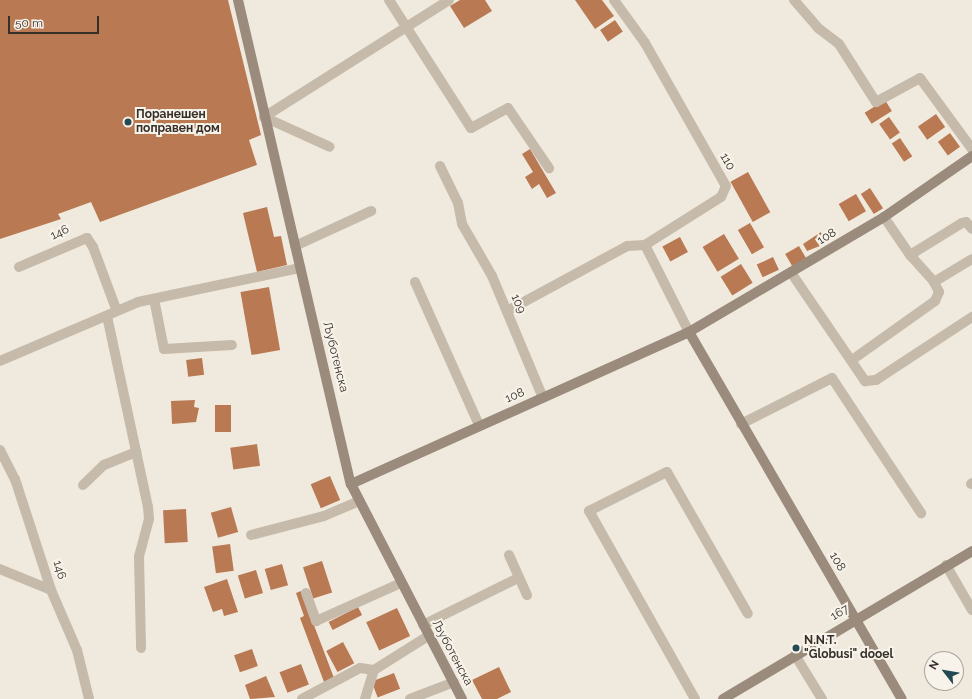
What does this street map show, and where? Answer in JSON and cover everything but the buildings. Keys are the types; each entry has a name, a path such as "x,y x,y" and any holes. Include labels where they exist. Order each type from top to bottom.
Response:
{"street":[{"name":"Љуботенска","path":"238,0 350,484 422,625 462,699"},
{"path":"389,0 405,28 471,128 508,108 549,168"},
{"path":"264,117 449,0"},
{"name":"110","path":"614,0 644,43 726,186 721,197 645,245"},
{"path":"794,0 826,34 839,44 876,102 920,78 972,149"},
{"path":"264,117 330,147"},
{"name":"108","path":"350,484 689,332 792,274 884,217 972,156"},
{"name":"109","path":"440,166 458,203 462,224 492,276 543,398"},
{"path":"295,246 370,211"},
{"path":"852,360 935,301 939,292 934,282 910,255 884,217"},
{"path":"910,255 962,222 966,222 972,229"},
{"name":"146","path":"19,267 87,238 116,309"},
{"path":"507,311 627,246 645,245 689,332"},
{"path":"934,282 972,259"},
{"path":"0,361 107,316 116,309 154,299 300,268"},
{"path":"792,274 865,381 876,380 972,317"},
{"path":"415,282 479,425"},
{"path":"154,299 164,349 232,345"},
{"path":"107,316 149,519 139,557 142,648"},
{"name":"108","path":"689,332 741,424 902,699"},
{"path":"741,424 832,378 921,513"},
{"name":"146","path":"0,450 15,479 51,590 77,650 89,699"},
{"path":"83,485 104,465 136,452"},
{"path":"695,699 589,511 667,472 748,614"},
{"path":"251,535 324,516 358,502"},
{"name":"167","path":"723,699 855,619 972,551"},
{"path":"509,555 526,595"},
{"path":"946,565 972,610"},
{"path":"0,569 51,590"},
{"path":"422,625 518,578"},
{"path":"306,593 316,621 401,583"},
{"path":"302,699 360,668 374,670 428,636"},
{"path":"795,655 822,699"},
{"path":"365,699 374,670"},
{"path":"410,699 454,682"}],"place":[{"name":"Поранешен поправен дом","path":"128,122"},
{"name":"N.N.T. \"Globusi\" dooel","path":"796,648"}]}
